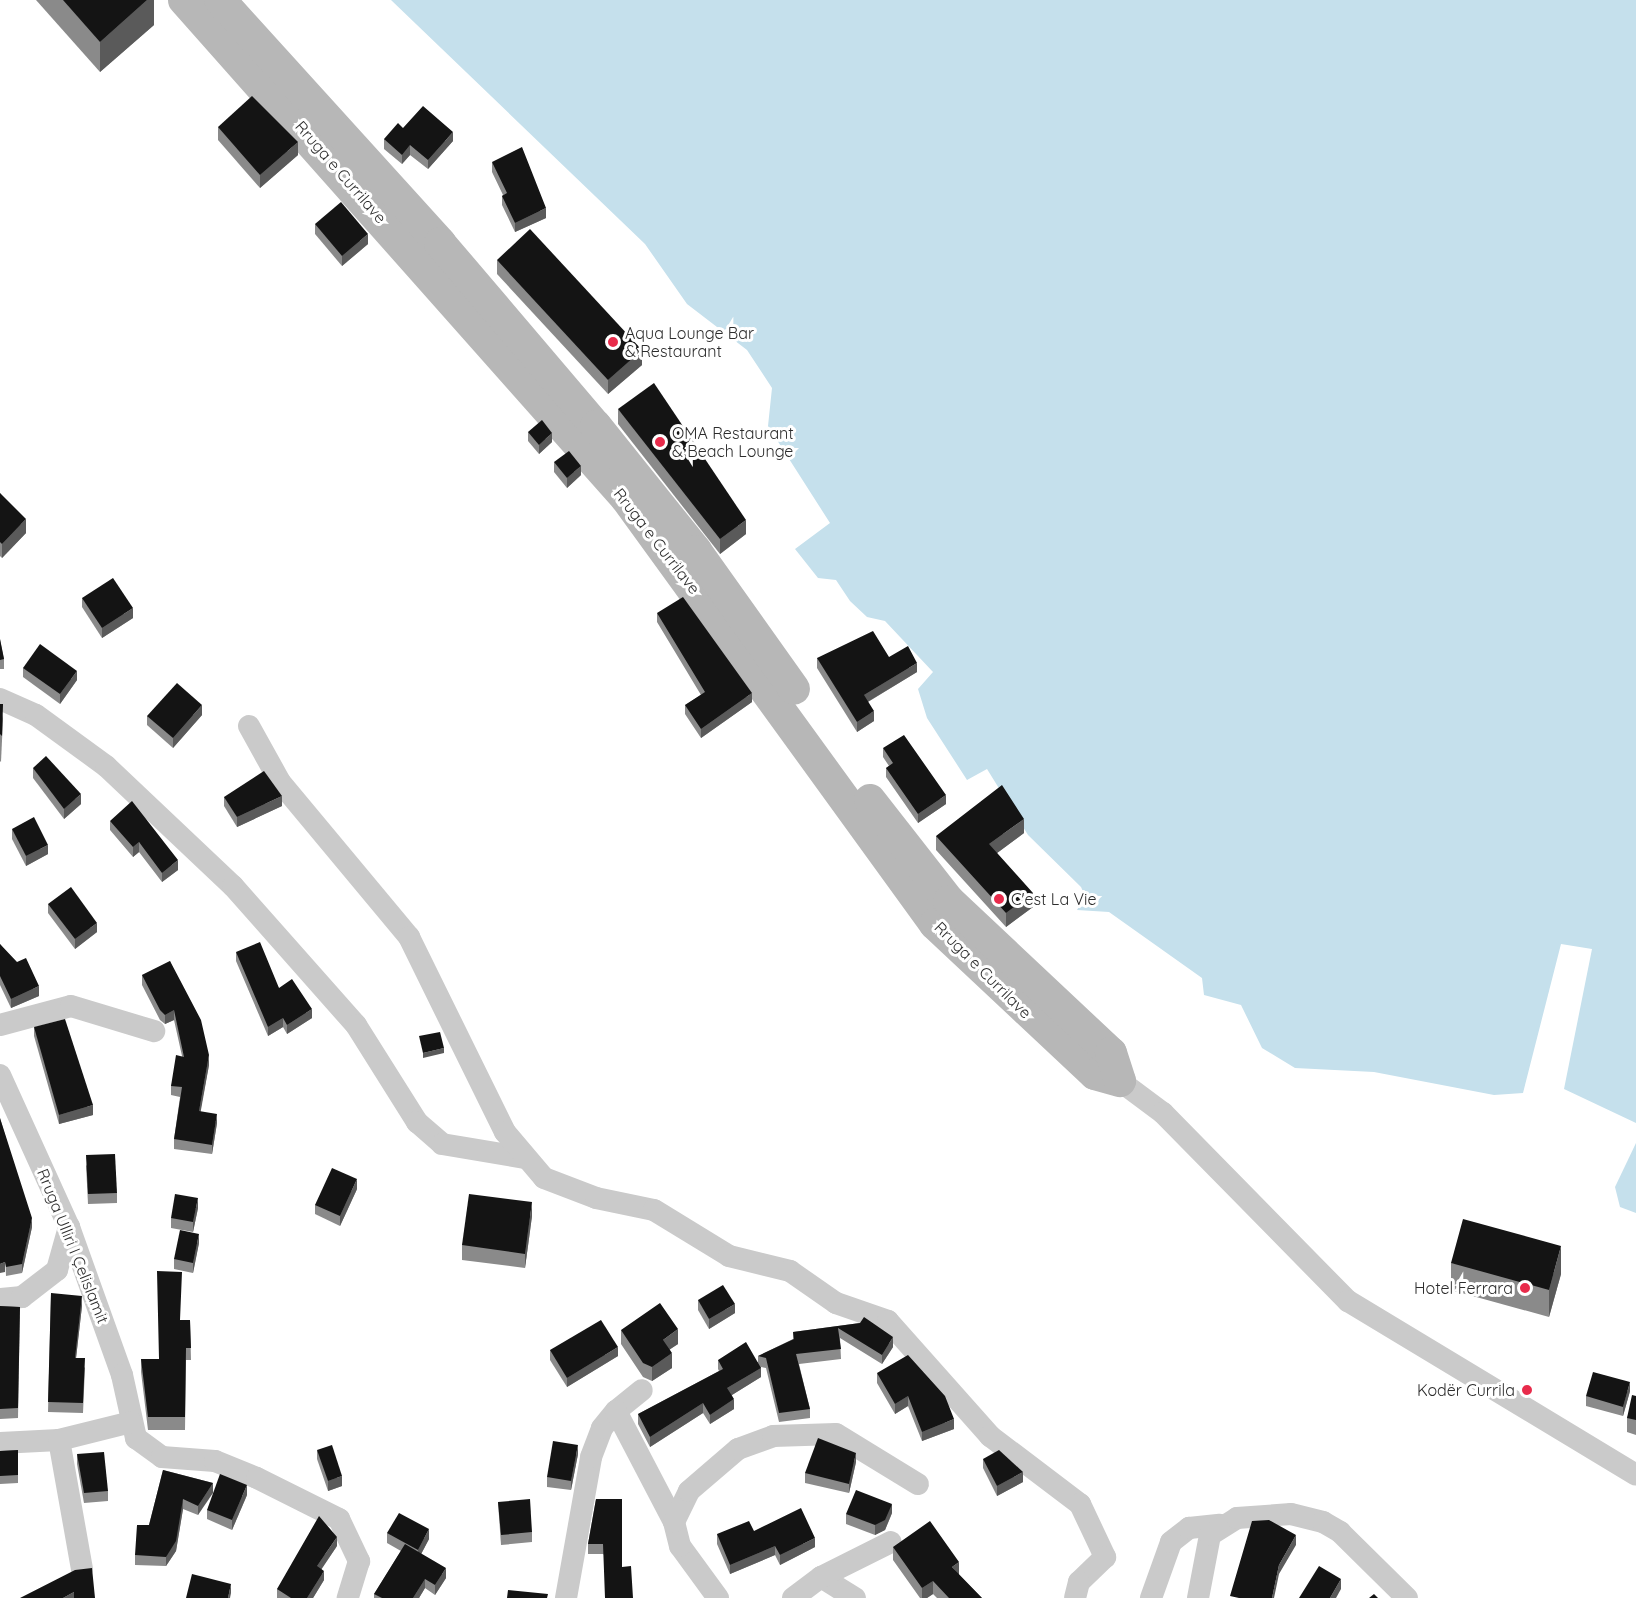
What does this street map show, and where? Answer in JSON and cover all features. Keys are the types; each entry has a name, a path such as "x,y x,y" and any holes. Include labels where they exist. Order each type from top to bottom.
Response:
{"main road":[{"name":"Rruga e Currilave","path":"184,0 626,498 935,924 1095,1074 1120,1081"},
{"name":"Rruga e Currilave","path":"220,0 440,243 652,494 745,618 901,844 997,949 1111,1053 1120,1081"}],"street":[{"path":"0,699 36,715 106,766 233,886 356,1025 417,1122 442,1144 526,1158"},
{"path":"249,726 280,782 409,937 500,1123 544,1178 596,1198 654,1210 683,1223 707,1245 752,1266 790,1271 836,1303 888,1321 990,1436 1080,1504 1105,1557 1079,1582 1075,1598"},
{"path":"0,1025 71,1006 154,1031"},
{"name":"Rruga Ulliri I Çelislamit","path":"0,1075 69,1227 122,1375 131,1422"},
{"name":"Rruga e Currilave","path":"1120,1081 1163,1113 1348,1301 1636,1475"},
{"path":"0,1299 22,1297 57,1270 69,1227"},
{"path":"566,1598 591,1457 602,1428 616,1411 642,1390"},
{"path":"616,1411 674,1522 680,1546 718,1598"},
{"path":"0,1443 59,1440 131,1422 136,1438 162,1457 215,1461 339,1519 359,1561 348,1598"},
{"path":"674,1522 689,1491 712,1466 773,1436 836,1434 918,1484"},
{"path":"59,1440 82,1569"},
{"path":"1151,1598 1171,1542 1189,1528 1221,1525 1237,1518 1291,1514 1323,1522 1407,1598"},
{"path":"1198,1598 1203,1550 1221,1525"},
{"path":"793,1598 821,1576 891,1542"},
{"path":"821,1576 855,1598"}],"water":[{"path":"391,0 1636,0 1636,1123 1564,1089 1592,949 1561,944 1523,1093 1494,1095 1374,1072 1295,1068 1262,1048 1241,1005 1204,995 1202,978 1109,912 1077,910 1085,896 1081,887 1028,835 987,769 967,780 927,718 918,689 933,672 885,621 867,617 850,601 836,580 818,578 795,549 830,523 768,426 772,388 747,350 687,304 645,244"},
{"path":"1636,1143 1636,1213 1620,1207 1615,1187"}],"building":[{"path":"63,0 147,0 100,42"},
{"path":"252,96 298,142 260,175 218,127"},
{"path":"423,106 453,132 428,160 410,145 402,155 384,139 398,123 403,128"},
{"path":"522,147 546,208 515,223 502,196 507,193 492,162"},
{"path":"341,202 368,234 342,256 315,224"},
{"path":"530,229 642,350 608,380 497,260"},
{"path":"654,383 746,520 720,539 618,409"},
{"path":"542,420 552,433 539,445 528,432"},
{"path":"569,451 581,466 567,478 554,462"},
{"path":"0,493 26,519 2,544 0,542"},
{"path":"113,578 133,608 102,628 82,598"},
{"path":"683,597 752,693 701,729 685,705 705,692 657,613"},
{"path":"873,631 889,657 908,646 917,663 864,695 874,711 857,722 817,658"},
{"path":"0,639 4,659 0,660"},
{"path":"40,644 77,671 60,694 23,668"},
{"path":"177,683 202,705 173,738 147,716"},
{"path":"0,704 3,704 2,736 0,734"},
{"path":"904,735 946,795 918,814 886,768 893,763 883,748"},
{"path":"46,756 81,794 64,809 33,768"},
{"path":"264,771 282,796 237,817 224,797"},
{"path":"1002,785 1024,819 989,844 1033,893 1006,913 936,836"},
{"path":"132,801 178,860 162,873 139,842 133,847 110,821"},
{"path":"34,817 48,845 26,856 12,829"},
{"path":"71,887 97,923 75,939 48,904"},
{"path":"260,942 279,988 292,979 312,1009 287,1025 283,1018 268,1027 236,952"},
{"path":"0,944 17,962 26,958 39,986 11,999 0,976"},
{"path":"170,961 201,1020 209,1055 199,1111 217,1114 212,1145 174,1139 182,1087 171,1086 176,1055 184,1057 174,1010 165,1015 160,1010 142,975"},
{"path":"65,1019 93,1105 59,1115 34,1027"},
{"path":"440,1032 444,1048 423,1053 419,1036"},
{"path":"0,1118 32,1218 22,1264 6,1267 5,1262 0,1264"},
{"path":"115,1154 117,1193 88,1194 86,1155"},
{"path":"332,1168 357,1179 340,1216 315,1205"},
{"path":"175,1194 198,1198 193,1222 171,1218"},
{"path":"469,1194 532,1202 525,1254 462,1245"},
{"path":"1463,1219 1561,1246 1549,1290 1451,1263"},
{"path":"180,1230 199,1234 193,1263 174,1259"},
{"path":"157,1271 182,1272 180,1320 190,1320 191,1348 186,1348 185,1417 148,1417 141,1359 159,1359"},
{"path":"723,1285 735,1304 709,1319 698,1300"},
{"path":"51,1293 82,1296 75,1358 85,1358 83,1403 48,1402"},
{"path":"660,1303 678,1329 663,1340 672,1353 652,1367 643,1363 621,1330"},
{"path":"0,1306 20,1307 18,1408 0,1409"},
{"path":"864,1317 893,1337 882,1355 838,1328 841,1349 796,1354 810,1409 779,1413 766,1358 758,1356 794,1339 793,1332 860,1323"},
{"path":"601,1320 618,1347 567,1378 550,1350"},
{"path":"746,1342 761,1368 727,1388 734,1399 710,1415 703,1403 650,1437 638,1414 723,1369 718,1360"},
{"path":"908,1355 945,1396 954,1419 922,1432 908,1396 895,1404 877,1373"},
{"path":"1593,1372 1630,1382 1623,1407 1586,1396"},
{"path":"1632,1395 1636,1396 1636,1420 1627,1418"},
{"path":"818,1438 856,1453 849,1484 805,1473"},
{"path":"553,1441 578,1445 571,1481 547,1477"},
{"path":"332,1445 342,1476 328,1481 317,1450"},
{"path":"18,1450 18,1475 0,1476 0,1451"},
{"path":"999,1450 1023,1472 997,1486 983,1459"},
{"path":"104,1452 108,1491 84,1493 77,1454"},
{"path":"163,1470 213,1483 198,1506 183,1499 176,1541 166,1557 135,1555 137,1525 149,1525"},
{"path":"220,1474 247,1485 232,1520 207,1510"},
{"path":"856,1490 892,1504 885,1520 875,1525 846,1514"},
{"path":"530,1499 532,1532 501,1535 498,1502"},
{"path":"596,1499 622,1499 622,1567 631,1566 633,1598 605,1598 603,1544 588,1544"},
{"path":"801,1508 815,1538 780,1555 775,1546 730,1565 717,1534 749,1521 754,1531"},
{"path":"399,1513 429,1529 418,1550 387,1533"},
{"path":"319,1516 337,1537 317,1566 324,1571 307,1598 291,1598 277,1589"},
{"path":"1269,1520 1296,1535 1279,1565 1272,1598 1230,1596 1252,1521"},
{"path":"930,1521 959,1562 952,1567 982,1598 949,1598 933,1581 922,1588 893,1547"},
{"path":"405,1544 446,1568 435,1585 425,1579 413,1598 382,1598 374,1594"},
{"path":"1319,1566 1341,1579 1330,1598 1299,1598"},
{"path":"92,1568 95,1598 74,1598 74,1592 63,1598 20,1598 75,1570"},
{"path":"192,1574 231,1584 228,1598 186,1598"},
{"path":"508,1590 548,1594 547,1598 507,1598"}],"place":[{"name":"Aqua Lounge Bar & Restaurant","path":"613,342"},
{"name":"OMA Restaurant & Beach Lounge","path":"660,442"},
{"name":"C'est La Vie","path":"999,899"},
{"name":"Hotel Ferrara","path":"1525,1288"},
{"name":"Kodër Currila","path":"1527,1390"}]}
